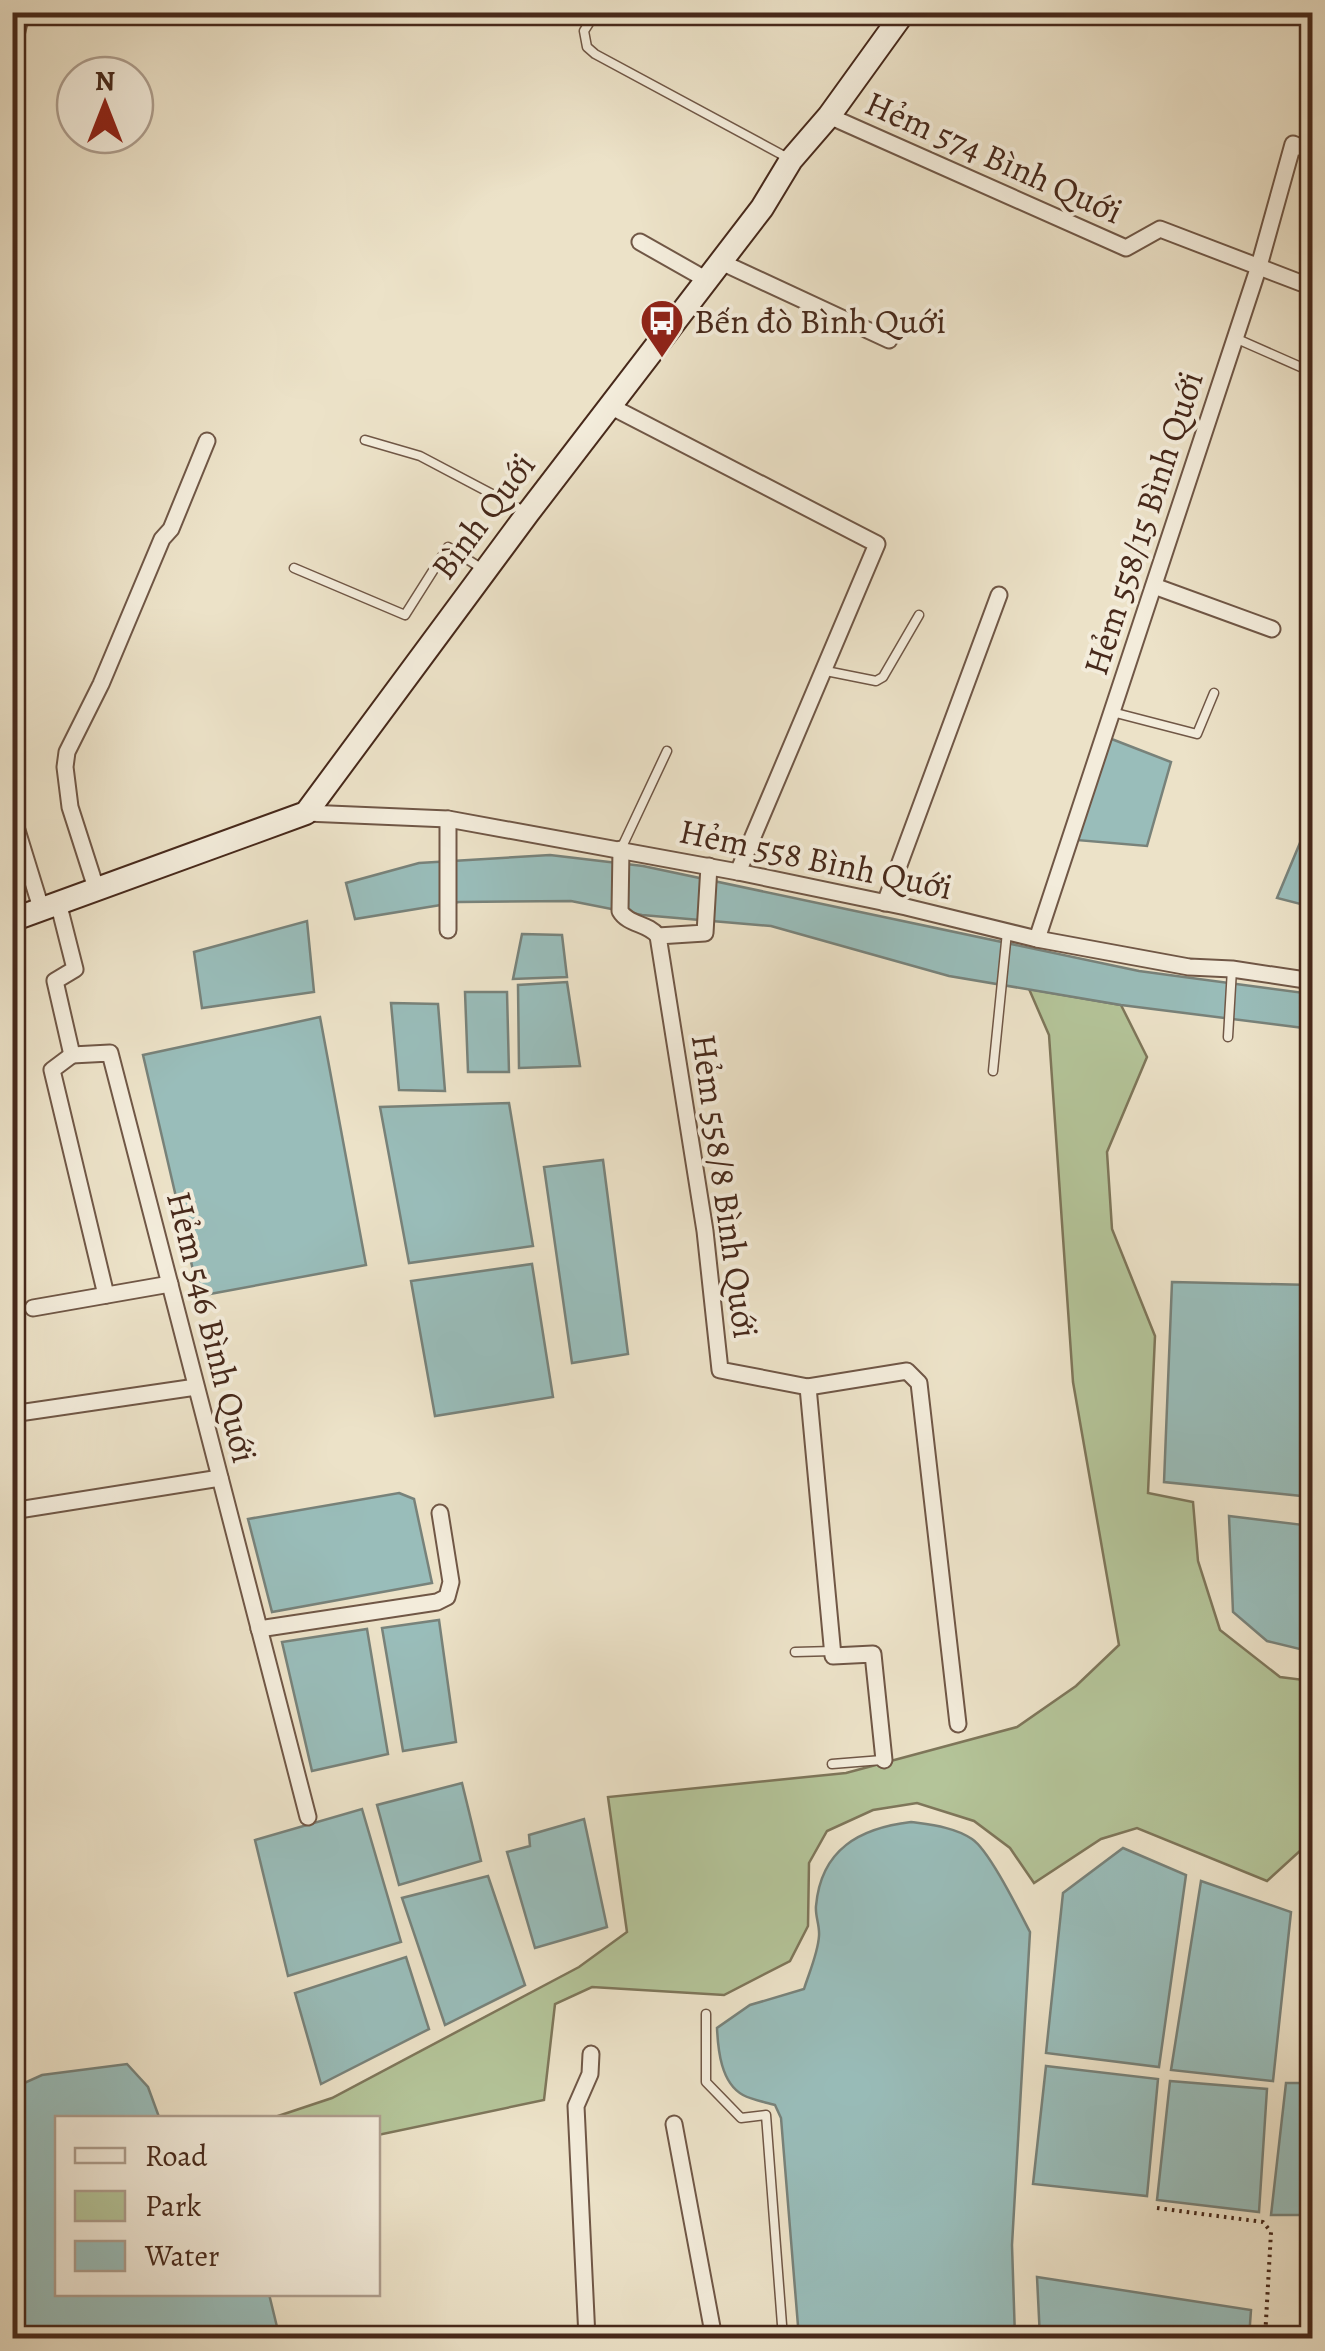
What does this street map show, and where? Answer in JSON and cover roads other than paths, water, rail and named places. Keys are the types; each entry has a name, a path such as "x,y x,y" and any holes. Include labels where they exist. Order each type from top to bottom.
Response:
{"main road":[{"name":"Bình Quới","path":"306,813 485,570 762,208 792,160 904,12"},
{"path":"12,920 306,813"}],"street":[{"path":"12,52 22,14"},
{"name":"Hẻm 574 Bình Quới","path":"829,116 1126,248 1160,229 1301,283"},
{"name":"Hẻm 558/15 Bình Quới","path":"1037,939 1236,338 1294,144 1312,152"},
{"path":"640,242 889,340"},
{"path":"610,406 877,544 738,872"},
{"path":"96,888 70,806 66,752 100,684 162,539 171,528 207,440"},
{"path":"1154,586 1272,629"},
{"path":"885,903 1000,595"},
{"name":"Hẻm 558 Bình Quới","path":"306,813 448,819 709,871 738,872 885,903 1007,936 1189,968 1232,969 1312,981"},
{"path":"12,814 76,969 55,981 72,1055 52,1070 106,1295"},
{"path":"448,819 448,930"},
{"path":"620,853 620,909 624,918 658,936 705,933 709,871"},
{"name":"Hẻm 558/8 Bình Quới","path":"658,936 705,1232 720,1378 808,1388 907,1371 918,1384 958,1724"},
{"name":"Hẻm 546 Bình Quới","path":"72,1055 110,1053 308,1817"},
{"path":"32,1308 170,1284"},
{"path":"12,1414 196,1387"},
{"path":"808,1388 833,1656 873,1654 884,1760"},
{"path":"12,1511 220,1478"},
{"path":"259,1629 447,1598 451,1582 440,1512"},
{"path":"587,2338 576,2106 590,2074 592,2054"},
{"path":"674,2124 714,2338"}],"lane":[{"path":"596,12 584,32 586,47 595,54 792,160"},
{"path":"1236,338 1312,372"},
{"path":"365,440 420,456 528,514"},
{"path":"294,568 406,615 448,547 485,570"},
{"path":"826,671 876,681 883,677 919,615"},
{"path":"1112,712 1197,734 1214,693"},
{"path":"620,853 668,751"},
{"path":"993,1071 1007,936"},
{"path":"1228,1037 1232,969"},
{"path":"795,1652 833,1652"},
{"path":"832,1764 884,1760"},
{"path":"706,2014 706,2082 741,2118 766,2115 782,2338"}],"water":[{"path":"1109,738 1171,762 1147,846 1076,840"},
{"path":"1312,814 1312,907 1277,898"},
{"path":"550,855 643,866 1139,971 1312,994 1312,1029 1121,1005 949,976 771,926 642,915 571,901 459,902 355,919 346,883 419,863"},
{"path":"307,921 314,992 202,1008 194,952"},
{"path":"522,934 562,935 567,977 513,979"},
{"path":"567,982 580,1066 519,1068 518,985"},
{"path":"465,992 507,992 509,1072 468,1072"},
{"path":"391,1003 438,1004 445,1091 399,1090"},
{"path":"320,1017 366,1265 199,1296 143,1055"},
{"path":"509,1103 533,1246 409,1263 380,1107"},
{"path":"603,1160 628,1354 572,1363 544,1167"},
{"path":"532,1264 553,1397 435,1416 411,1281"},
{"path":"1172,1282 1312,1285 1312,1497 1164,1482"},
{"path":"399,1493 414,1499 432,1583 272,1612 248,1519"},
{"path":"1229,1516 1312,1526 1312,1652 1267,1641 1233,1612"},
{"path":"439,1620 456,1742 403,1751 382,1628"},
{"path":"367,1629 388,1754 312,1771 282,1642"},
{"path":"462,1783 481,1861 399,1885 377,1805"},
{"path":"362,1809 401,1942 288,1976 255,1840"},
{"path":"584,1819 607,1927 535,1948 507,1852 530,1846 529,1835"},
{"path":"911,1822 958,1832 979,1845 1030,1932 1012,2245 1015,2338 799,2338 781,2118 775,2105 743,2095 730,2083 720,2056 717,2028 750,2005 804,1989 818,1943 816,1906 826,1870 846,1845 860,1836"},
{"path":"1123,1848 1186,1875 1159,2067 1046,2053 1063,1893"},
{"path":"488,1876 525,1985 445,2025 402,1898"},
{"path":"1201,1881 1291,1912 1273,2081 1171,2070"},
{"path":"406,1957 429,2029 321,2084 295,1993"},
{"path":"127,2064 148,2087 159,2116 55,2116 55,2296 269,2296 279,2335 276,2338 13,2338 13,2088 42,2075"},
{"path":"1046,2066 1158,2079 1147,2196 1033,2184"},
{"path":"1170,2081 1267,2089 1259,2212 1157,2200"},
{"path":"1286,2083 1312,2083 1312,2215 1271,2215"},
{"path":"1037,2277 1251,2310 1249,2338 1040,2338"}],"place":[{"name":"Bến đò Bình Quới","path":"662,359"}]}
